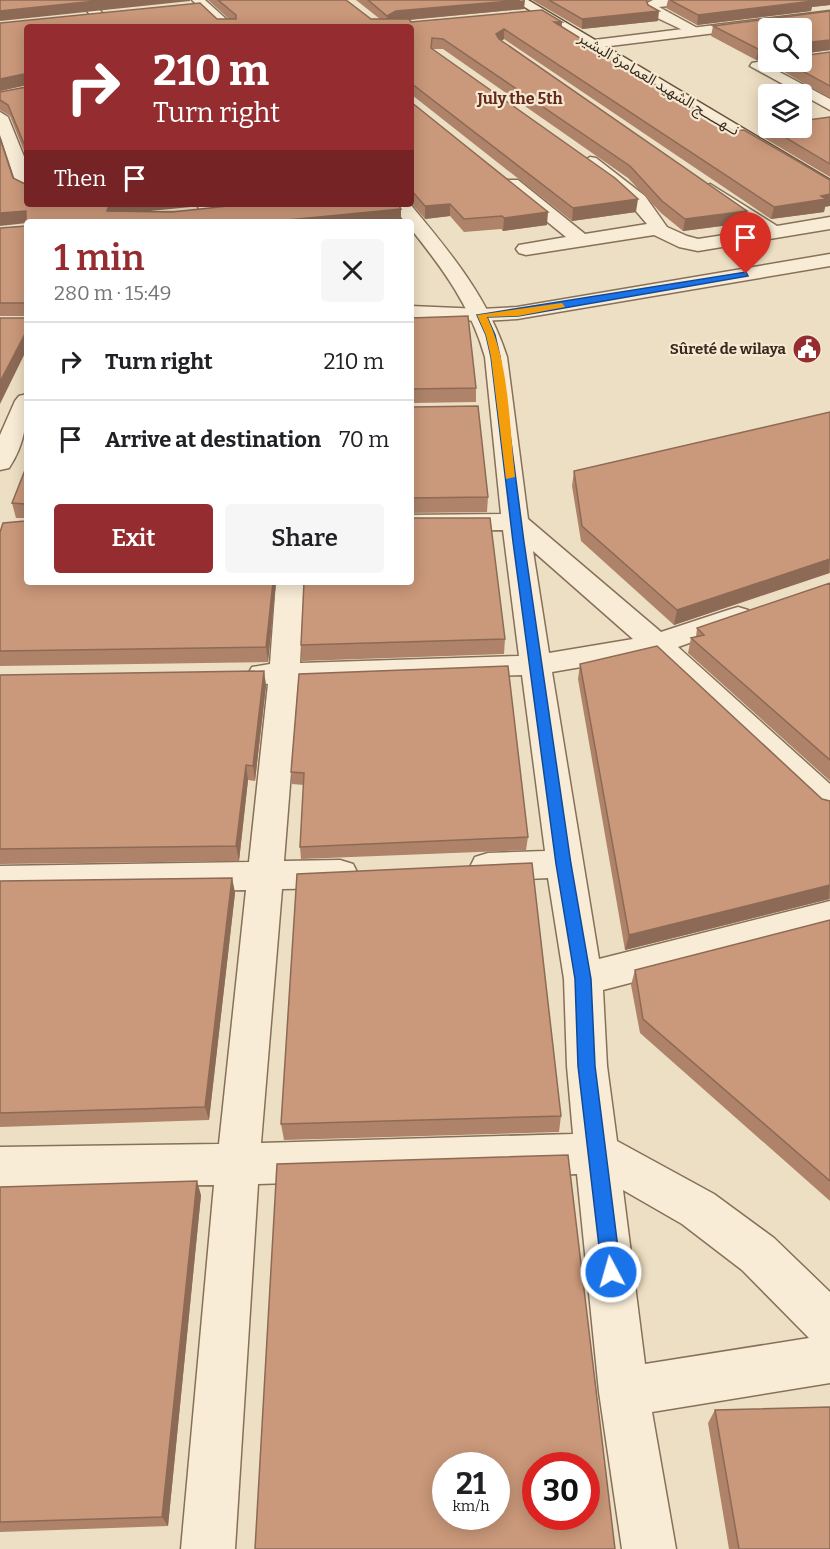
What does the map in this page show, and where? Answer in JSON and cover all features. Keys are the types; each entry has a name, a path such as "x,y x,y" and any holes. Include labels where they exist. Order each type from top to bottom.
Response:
{"street":[{"path":"85,0 100,20"},
{"name":"نــهـــــج الشهيد العمامرة البشير","path":"519,0 541,7 616,41 667,71"},
{"path":"688,0 651,4 654,11 694,30"},
{"path":"181,8 201,3 224,24"},
{"path":"521,16 541,7"},
{"name":"نــهـــــج الشهيد العمامرة البشير","path":"541,7 594,44 830,187"},
{"path":"594,44 830,15"},
{"path":"199,23 224,24"},
{"path":"768,72 830,105"},
{"path":"0,117 19,139 22,159 21,192"},
{"path":"573,150 633,195 660,230 679,241 692,245 830,223"},
{"path":"0,163 22,159"},
{"path":"500,174 582,241"},
{"path":"698,181 773,232"},
{"path":"186,215 231,211"},
{"path":"414,225 478,310 491,335 496,357 491,411 515,522 564,864 583,979 587,1066 624,1392 649,1549"},
{"path":"526,249 660,230"},
{"path":"478,310 830,243"},
{"path":"414,312 478,310 518,313 830,260"},
{"path":"0,463 19,410"},
{"path":"414,523 515,522 657,644 830,804"},
{"path":"208,1549 238,1164 284,674 290,585"},
{"path":"237,675 536,665 657,644 765,607"},
{"path":"456,869 564,864"},
{"path":"0,880 265,877 373,872"},
{"path":"583,979 830,916"},
{"path":"0,1167 238,1164 598,1153 698,1209 758,1254 830,1325"},
{"path":"624,1392 830,1359"}],"building":[{"path":"0,0 105,0 0,11"},
{"path":"218,0 346,0 371,19 409,19 411,22 542,10 562,22 554,22 701,113 733,131 744,130 830,180 830,194 821,196 826,199 774,207 504,29 496,34 499,39 747,211 685,219 662,201 630,166 443,39 432,38 431,48 615,178 638,199 573,208 414,86 414,24 24,24 24,74 0,79 0,23 200,3 217,19 236,19 236,15"},
{"path":"368,0 520,0 396,11 387,16"},
{"path":"549,0 646,0 648,5 659,11 582,19"},
{"path":"670,0 810,0 813,1 698,15"},
{"path":"830,11 830,40 812,42 812,18 775,18"},
{"path":"758,20 758,49 713,26"},
{"path":"830,52 830,86 804,72 812,72 812,54"},
{"path":"24,87 24,144 8,105 0,100 0,92"},
{"path":"414,104 548,212 504,218 502,216 464,219 450,204 425,206 414,193"},
{"path":"830,117 830,164 786,138 812,138 812,119"},
{"path":"0,138 13,178 24,184 24,207 109,207 107,211 172,212 219,207 400,207 401,209 298,219 26,219 26,211 0,213"},
{"path":"24,226 24,303 0,303 0,228"},
{"path":"468,316 476,388 414,389 414,318"},
{"path":"0,318 24,318 24,336 0,382"},
{"path":"478,406 488,497 414,498 414,407"},
{"path":"830,412 830,559 677,610 582,526 574,471"},
{"path":"24,473 24,504 12,503"},
{"path":"414,518 490,518 505,639 301,645 304,585 414,585"},
{"path":"24,521 24,585 273,585 266,647 0,651 0,532 3,523"},
{"path":"830,583 830,760 691,638 704,635 697,628"},
{"path":"657,646 822,799 830,801 830,885 629,935 580,664"},
{"path":"508,666 528,837 300,847 304,773 291,772 299,674"},
{"path":"264,671 253,766 246,765 236,846 0,849 0,675"},
{"path":"532,863 561,1116 281,1124 297,874"},
{"path":"232,878 205,1107 0,1113 0,881"},
{"path":"830,920 830,1181 643,1019 635,970"},
{"path":"568,1155 615,1549 255,1549 277,1164"},
{"path":"197,1181 162,1517 0,1522 0,1187"},
{"path":"830,1407 830,1549 739,1549 715,1410"}],"slow traffic":[{"path":"510,477 496,357 491,335 481,315 518,313 562,305"}],"place":[{"name":"Sûreté de wilaya","path":"807,349"}],"district":[{"name":"July the 5th","path":"520,98"}],"route":[{"path":"611,1272 587,1066 583,979 564,864 518,542 496,357 491,335 481,315 518,313 746,274"}]}
